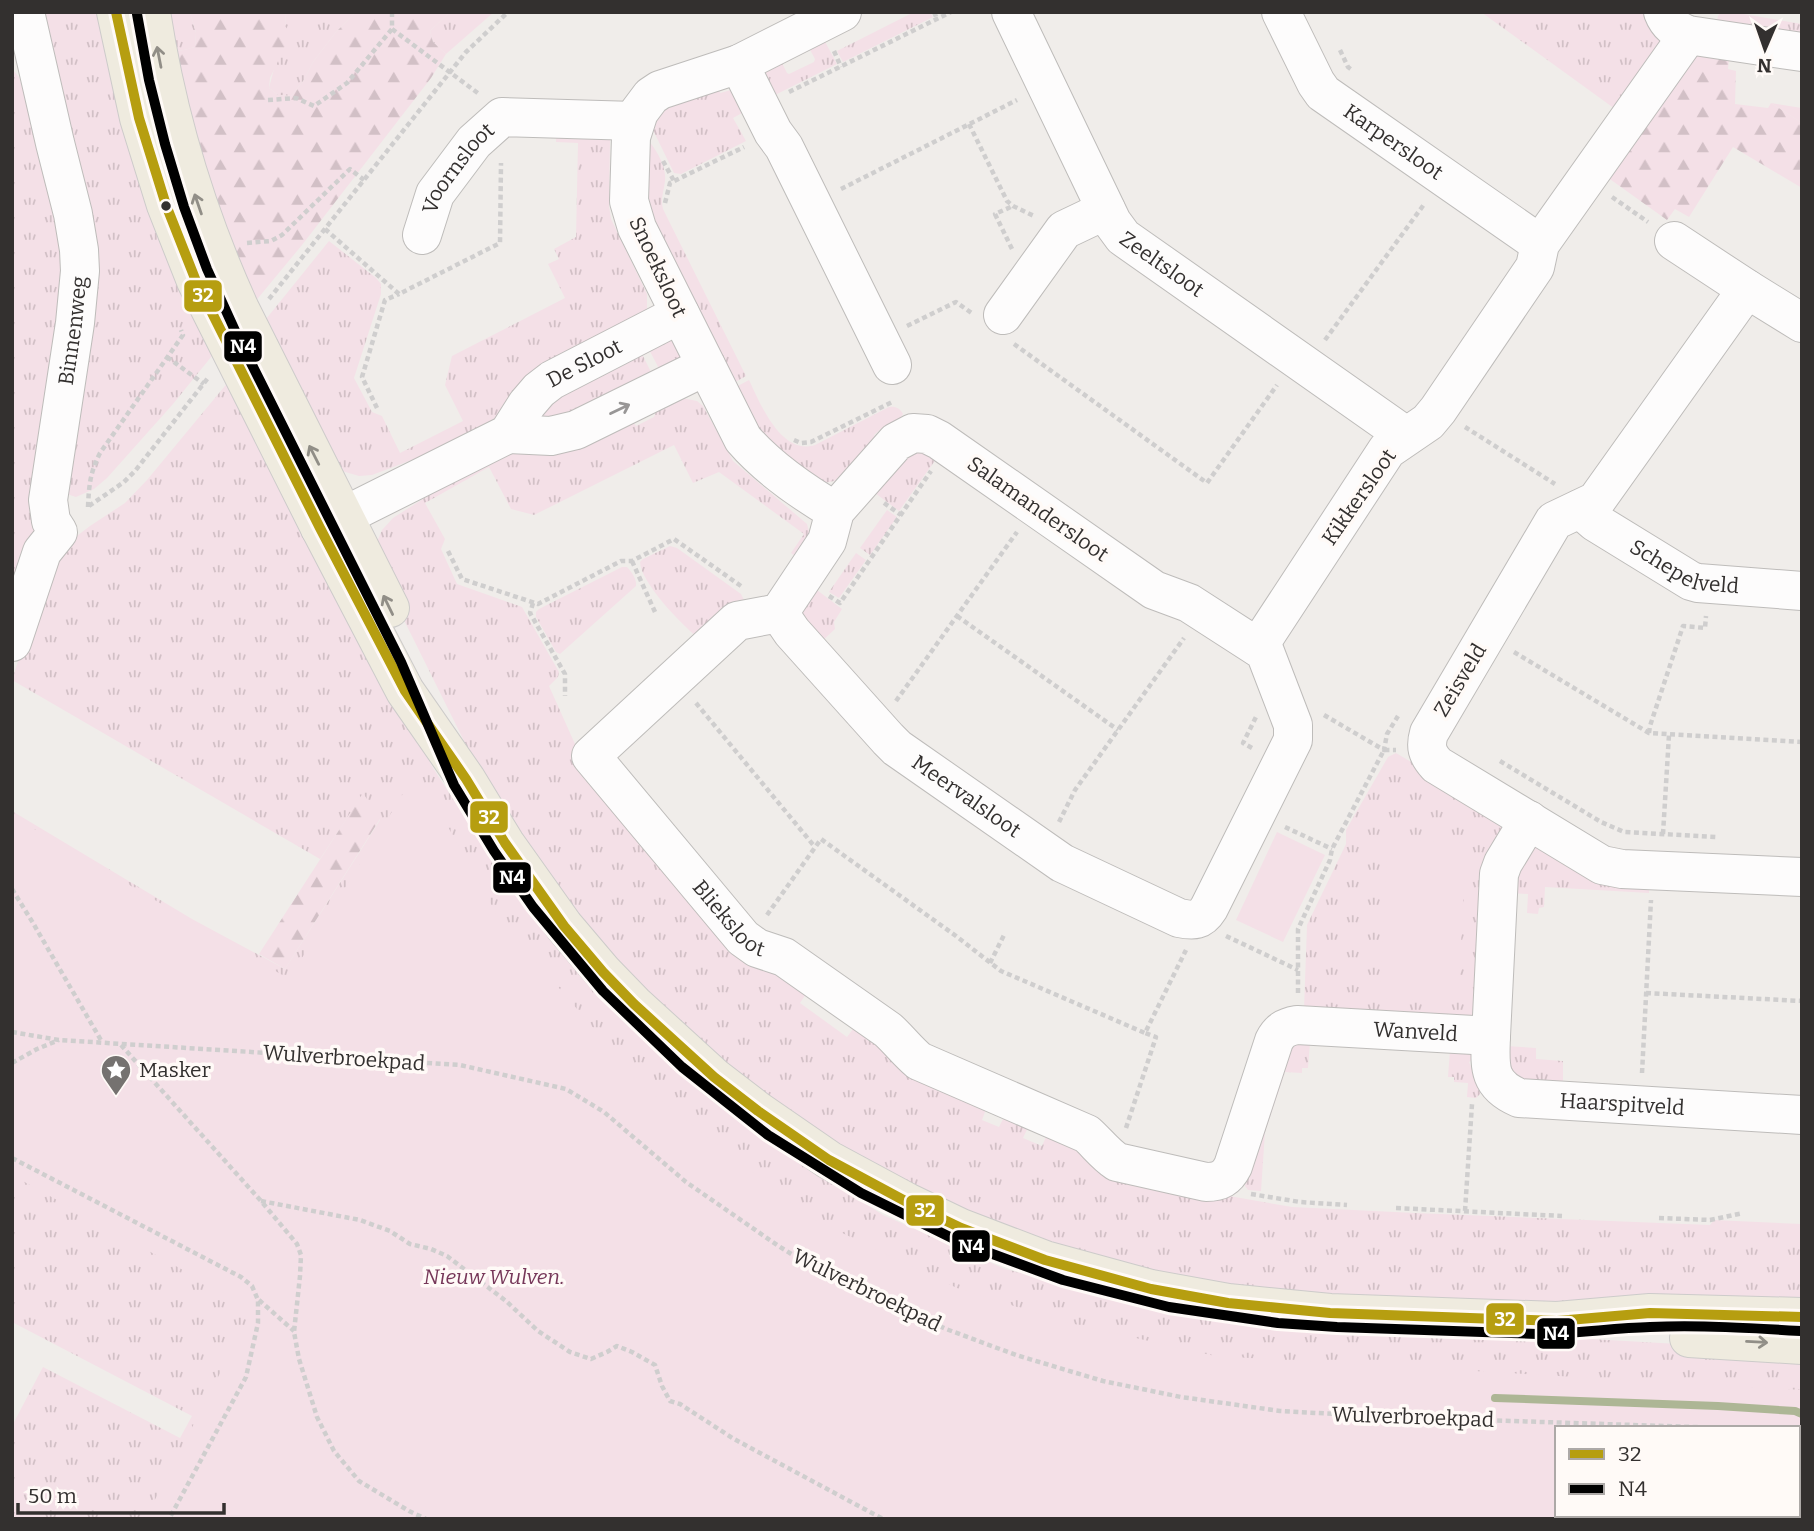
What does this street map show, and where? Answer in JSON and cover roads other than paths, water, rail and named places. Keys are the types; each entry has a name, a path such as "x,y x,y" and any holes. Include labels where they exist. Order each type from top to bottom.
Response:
{"main road":[{"path":"116,12 139,118 170,215 196,281 425,680 466,779 505,843 564,926 644,1014 714,1077 830,1160 907,1202 961,1228 1045,1260 1139,1286 1183,1296 1280,1309 1557,1321 1648,1335 1802,1345"},
{"path":"151,12 176,135 208,233 332,522"},
{"path":"1557,1321 1650,1313 1802,1317"}],"street":[{"name":"Binnenweg","path":"12,642 42,552 58,532 51,521 48,500 74,335 80,271 77,232 25,12"},
{"name":"Snoeksloot","path":"835,511 808,495 743,439 637,228 629,201 631,137 635,121 651,96 660,90 739,64 842,12"},
{"name":"Zeeltsloot","path":"1012,12 1106,210 1123,237 1406,436"},
{"name":"Karpersloot","path":"1280,12 1323,93 1540,244"},
{"path":"1675,24 1802,52"},
{"name":"Kikkersloot","path":"1258,647 1387,450 1428,422 1438,410 1535,267 1540,244 1585,178 1675,24"},
{"path":"739,64 812,204 888,368"},
{"name":"Voornsloot","path":"422,235 435,194 474,142 502,117 635,121"},
{"path":"994,322 1064,230 1106,210"},
{"path":"1675,241 1802,323"},
{"name":"Zeisveld","path":"1529,820 1437,765 1426,750 1429,733 1554,521 1596,501 1747,289"},
{"name":"De Sloot","path":"508,434 527,404 552,380 680,314"},
{"path":"332,522 508,434 551,436 576,430 706,366"},
{"name":"Salamandersloot","path":"835,511 896,443 913,433 927,434 949,446 1154,590 1189,603 1258,647"},
{"name":"Schepelveld","path":"1580,509 1595,522 1691,581 1802,590"},
{"path":"779,613 827,541 835,511"},
{"name":"Meervalsloot","path":"779,613 792,632 897,748 1062,863 1179,918 1197,920 1205,915 1209,908 1293,740 1293,725 1283,696 1265,652 1258,647"},
{"name":"Blieksloot","path":"779,613 737,621 591,756 743,938 757,948 784,957 888,1030 919,1061 1087,1134 1115,1160 1206,1182 1223,1180"},
{"path":"1491,1036 1499,874 1529,820 1611,868 1802,877"},
{"name":"Wanveld","path":"1223,1180 1233,1166 1274,1041 1282,1029 1297,1025 1491,1036"},
{"name":"Haarspitveld","path":"1491,1036 1490,1065 1493,1076 1499,1086 1519,1098 1802,1115"}],"waterway":[{"path":"1495,1398 1718,1406 1795,1411 1802,1414"}],"place":[{"name":"Masker","path":"116,1097"}],"park label":[{"name":"Nieuw Wulven.","path":"494,1277"}]}
